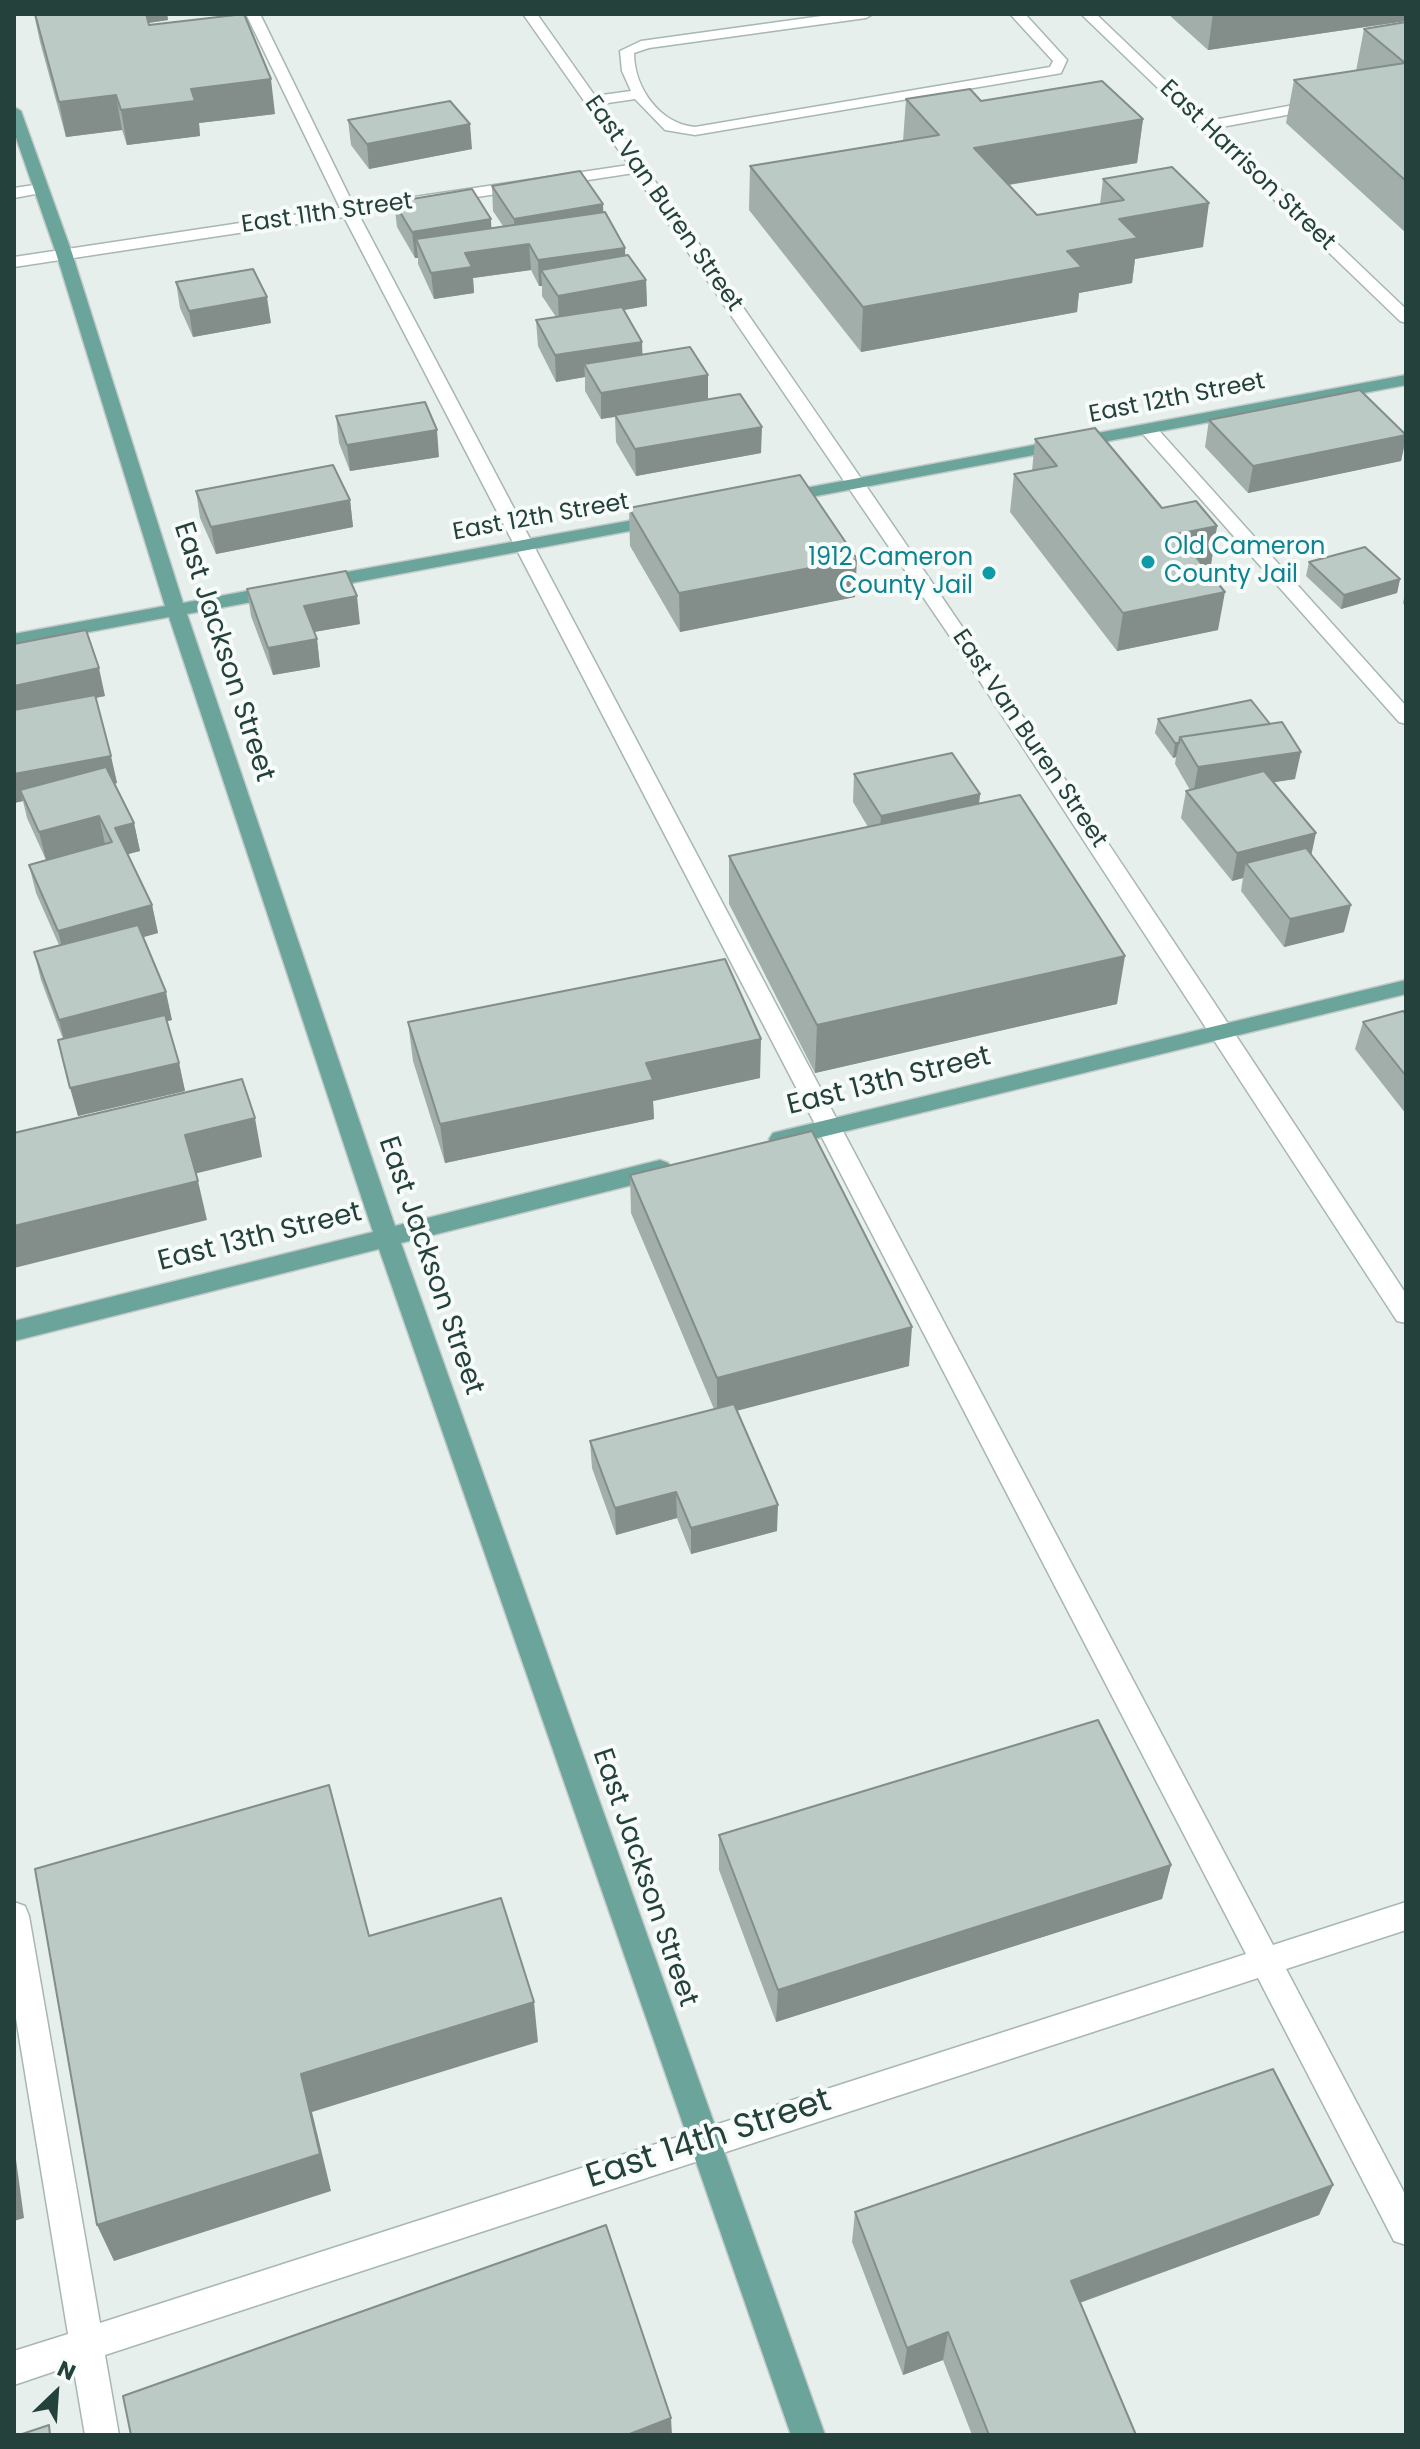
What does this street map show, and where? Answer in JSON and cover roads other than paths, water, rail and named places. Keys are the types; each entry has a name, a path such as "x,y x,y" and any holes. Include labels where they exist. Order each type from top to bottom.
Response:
{"main road":[{"name":"East Jackson Street","path":"14,111 64,253 176,610 387,1237 808,2435"},
{"name":"East 12th Street","path":"753,503 1406,380"},
{"name":"East 12th Street","path":"14,640 677,517"},
{"name":"East 13th Street","path":"757,1145 1406,987"},
{"name":"East 13th Street","path":"14,1331 681,1164"}],"street":[{"path":"253,14 349,211 832,1127 1406,2229"},
{"name":"East Van Buren Street","path":"530,14 858,484 1224,1030 1406,1314"},
{"path":"866,14 646,44 627,51 626,61 640,94 655,114 671,128 695,131 1056,70 1060,60 1017,14"},
{"name":"East Harrison Street","path":"1088,14 1406,318"},
{"path":"1205,126 1303,108 1333,93"},
{"path":"592,101 640,94"},
{"name":"East 11th Street","path":"14,262 639,168"},
{"path":"14,193 41,189"},
{"path":"1148,429 1406,718"},
{"path":"14,1916 102,2435"},
{"name":"East 14th Street","path":"14,2368 1406,1916"}],"place":[{"name":"Old Cameron County Jail","path":"1148,562"},
{"name":"1912 Cameron County Jail","path":"989,573"}]}
